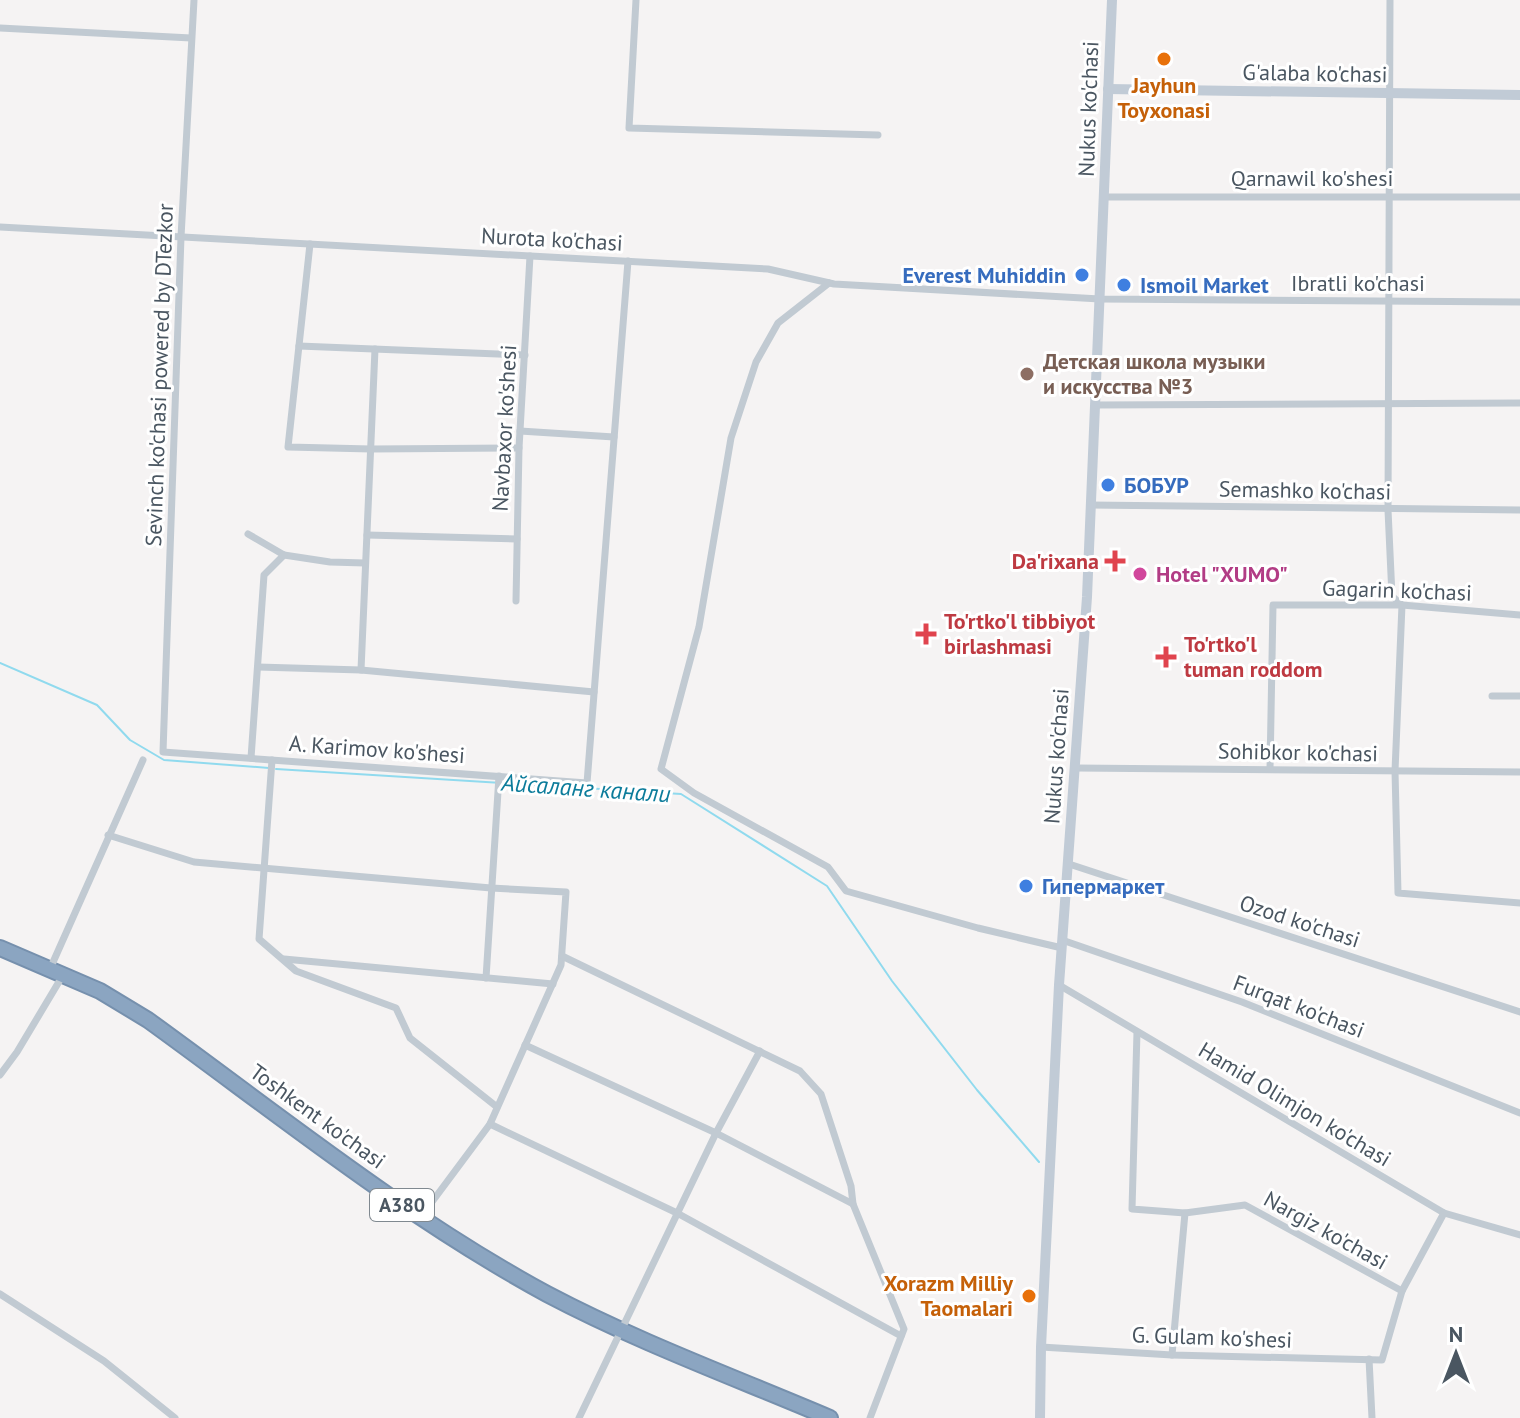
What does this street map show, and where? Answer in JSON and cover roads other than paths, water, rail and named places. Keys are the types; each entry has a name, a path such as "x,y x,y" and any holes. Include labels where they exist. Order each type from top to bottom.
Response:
{"highway":[{"name":"Toshkent ko'chasi","path":"0,948 100,991 148,1020 420,1218 547,1293 622,1331 830,1418"}],"main road":[{"name":"Nukus ko'chasi","path":"1040,1418 1059,985 1076,768 1090,505 1112,0"},
{"name":"G'alaba ko'chasi","path":"1108,89 1520,95"}],"street":[{"name":"Sevinch ko'chasi powered by DTezkor","path":"163,752 181,237 194,0"},
{"path":"636,0 629,128 878,135"},
{"path":"1390,0 1388,510 1392,596 1402,605 1395,771 1398,893 1520,903"},
{"path":"0,28 191,38"},
{"name":"Qarnawil ko'shesi","path":"1104,197 1520,197"},
{"name":"Nurota ko'chasi","path":"0,227 768,269 829,283 1100,299"},
{"path":"310,244 288,447 519,448"},
{"name":"Navbaxor ko'shesi","path":"516,601 519,448 530,256"},
{"path":"258,667 361,670 594,692 628,261"},
{"name":"Furqat ko'chasi","path":"829,283 778,323 756,362 731,438 699,627 661,769 694,793 828,867 846,891 978,928 1062,944 1242,1002 1520,1113"},
{"name":"Ibratli ko'chasi","path":"1100,299 1520,302"},
{"path":"299,346 525,355"},
{"path":"361,670 375,349"},
{"path":"1095,405 1520,403"},
{"path":"520,431 614,437"},
{"name":"Semashko ko'chasi","path":"1090,505 1520,510"},
{"path":"248,534 284,555 330,562 365,563"},
{"path":"367,535 517,539"},
{"path":"251,758 264,575 284,555"},
{"name":"Gagarin ko'chasi","path":"1270,769 1273,605 1402,605 1520,615"},
{"name":"A. Karimov ko'shesi","path":"163,752 587,783 594,692"},
{"path":"1492,696 1520,696"},
{"path":"0,1075 17,1052 57,972 108,835 143,760"},
{"path":"272,760 259,939 296,971 396,1008 410,1038 497,1107"},
{"name":"Sohibkor ko'chasi","path":"1076,768 1520,772"},
{"path":"486,978 499,776"},
{"path":"108,835 194,862 566,892 561,965 553,984 490,1124 420,1218"},
{"name":"Ozod ko'chasi","path":"1069,864 1520,1012"},
{"path":"562,956 800,1071 821,1094 851,1186 853,1204 904,1329 870,1418"},
{"path":"282,958 553,984"},
{"name":"Hamid Olimjon ko'chasi","path":"1059,985 1444,1213 1520,1235"},
{"name":"Nargiz ko'chasi","path":"1137,1032 1132,1209 1185,1213 1245,1205 1402,1291"},
{"path":"525,1045 716,1133 853,1204"},
{"path":"579,1418 716,1133 760,1051"},
{"path":"490,1124 677,1213 901,1336"},
{"path":"1172,1355 1185,1213"},
{"path":"1402,1291 1444,1213"},
{"name":"G. Gulam ko'shesi","path":"1041,1347 1172,1355 1382,1360 1402,1291"},
{"path":"0,1294 104,1361 175,1418"},
{"path":"1369,1359 1372,1418"}],"waterway":[{"name":"Айсаланг канали","path":"0,663 97,705 130,740 164,760 269,768"},
{"name":"Айсаланг канали","path":"276,769 681,794 827,886 892,981 977,1090 1039,1162"}],"place":[{"name":"Jayhun Toyxonasi","path":"1164,59"},
{"name":"Everest Muhiddin","path":"1082,275"},
{"name":"Ismoil Market","path":"1124,285"},
{"name":"Детская школа музыки и искусства №3","path":"1027,374"},
{"name":"БОБУР","path":"1108,485"},
{"name":"Da'rixana","path":"1115,561"},
{"name":"Hotel \"XUMO\"","path":"1140,574"},
{"name":"To'rtko'l tibbiyot birlashmasi","path":"926,634"},
{"name":"To'rtko'l tuman roddom","path":"1166,657"},
{"name":"Гипермаркет","path":"1026,886"},
{"name":"Xorazm Milliy Taomalari","path":"1029,1296"}]}
